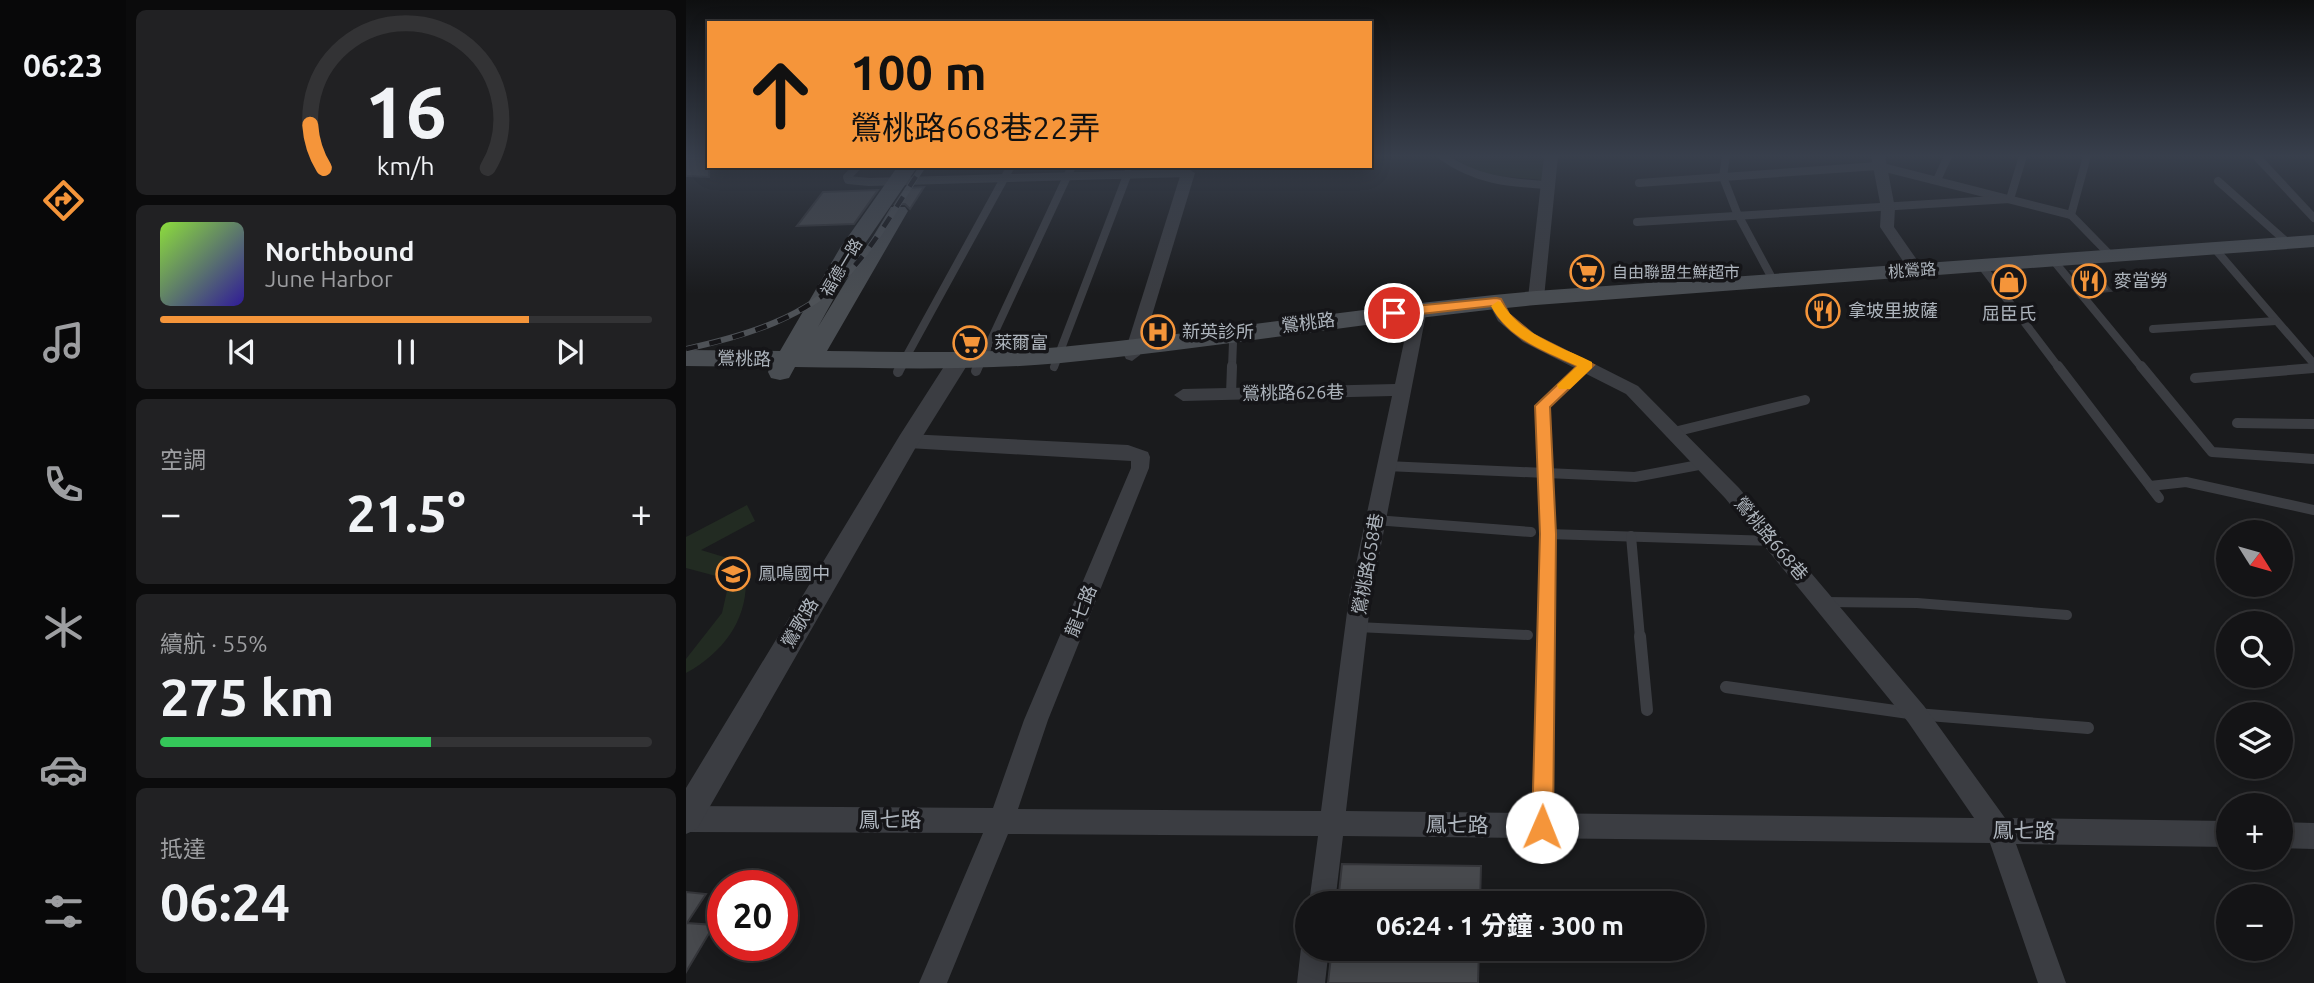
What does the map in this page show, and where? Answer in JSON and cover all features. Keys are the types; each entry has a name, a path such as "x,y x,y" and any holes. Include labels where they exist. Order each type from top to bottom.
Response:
{"main road":[{"name":"福德一路","path":"796,366 895,202"},
{"name":"桃鶯路","path":"1536,298 2314,241"},
{"name":"鶯桃路","path":"686,370 1057,361 1419,313 1498,306 1518,309 1536,298"},
{"name":"鶯桃路","path":"1133,350 1233,342 1419,313"},
{"name":"鶯桃路","path":"686,358 796,366"}],"street":[{"path":"1133,350 1179,202"},
{"path":"1536,298 1546,202"},
{"path":"1887,202 1887,227 1916,270"},
{"name":"鶯桃路668巷","path":"1498,306 1529,338 1632,390 1704,464 1825,602 1916,714 1998,831 2052,983"},
{"name":"鶯桃路658巷","path":"1324,891 1356,627 1375,520 1419,313"},
{"name":"鶯歌路","path":"686,818 908,440 967,365"},
{"name":"鶯桃路626巷","path":"1183,395 1404,390"},
{"name":"龍七路","path":"908,440 1128,452 1142,457 1140,468 1036,720 1001,821 933,983"},
{"name":"鳳七路","path":"686,818 1333,821 1542,827 2216,834"},
{"path":"2293,835 2314,836"},
{"path":"1311,983 1314,961"}],"lane":[{"path":"902,366 991,202"},
{"path":"967,365 1053,202"},
{"path":"1057,361 1117,202"},
{"path":"1734,202 1773,280"},
{"path":"1637,222 1971,202"},
{"path":"2021,202 2071,215 2110,256"},
{"path":"2071,215 2075,202"},
{"path":"2242,202 2288,243"},
{"path":"2299,202 2314,218"},
{"path":"2215,249 2314,366"},
{"path":"2053,260 2212,452 2314,459"},
{"path":"1981,265 2159,498"},
{"path":"2153,329 2276,321"},
{"path":"1231,394 1233,342"},
{"path":"1542,827 1548,534 1542,406 1587,365"},
{"path":"2195,378 2314,366"},
{"path":"1674,432 1805,400"},
{"path":"2237,423 2314,424"},
{"path":"1386,466 1635,477 1704,464"},
{"path":"2150,486 2186,482 2314,510"},
{"path":"1375,520 1531,533"},
{"path":"1548,534 1773,541"},
{"path":"1631,537 1647,710"},
{"path":"1825,602 1917,603 2067,615"},
{"path":"1356,627 1528,635"},
{"path":"1726,687 1916,714 2088,728"}],"shaded area":[{"path":"747,505 755,521 701,550 744,563 746,581 741,613 726,640 686,673 686,659 722,613 727,591 716,576 686,568 686,537"}],"building":[{"path":"815,202 870,202 854,224 797,226"},
{"path":"915,202 910,209 905,204 895,204"},
{"name":"麥當勞","path":"2093,270 2111,291 2089,293 2071,271"},
{"path":"1342,864 1481,866 1480,891 1339,891"},
{"path":"686,892 706,894 687,923 707,924 707,937 686,972"},
{"path":"1331,961 1479,961 1478,983 1328,983"}],"railway":[{"path":"686,349 774,323 814,302 849,272 900,202"}],"slow traffic":[{"path":"1498,306 1504,317 1529,338 1587,365 1565,385"}],"place":[{"name":"自由聯盟生鮮超市","path":"1587,272"},
{"name":"麥當勞","path":"2089,281"},
{"name":"屈臣氏","path":"2009,282"},
{"name":"拿坡里披薩","path":"1823,311"},
{"name":"新英診所","path":"1158,332"},
{"name":"萊爾富","path":"970,343"},
{"name":"鳳鳴國中","path":"733,574"}],"route":[{"path":"1394,313 1496,302 1504,317 1529,338 1587,365 1542,406 1548,534 1542,827"}]}
